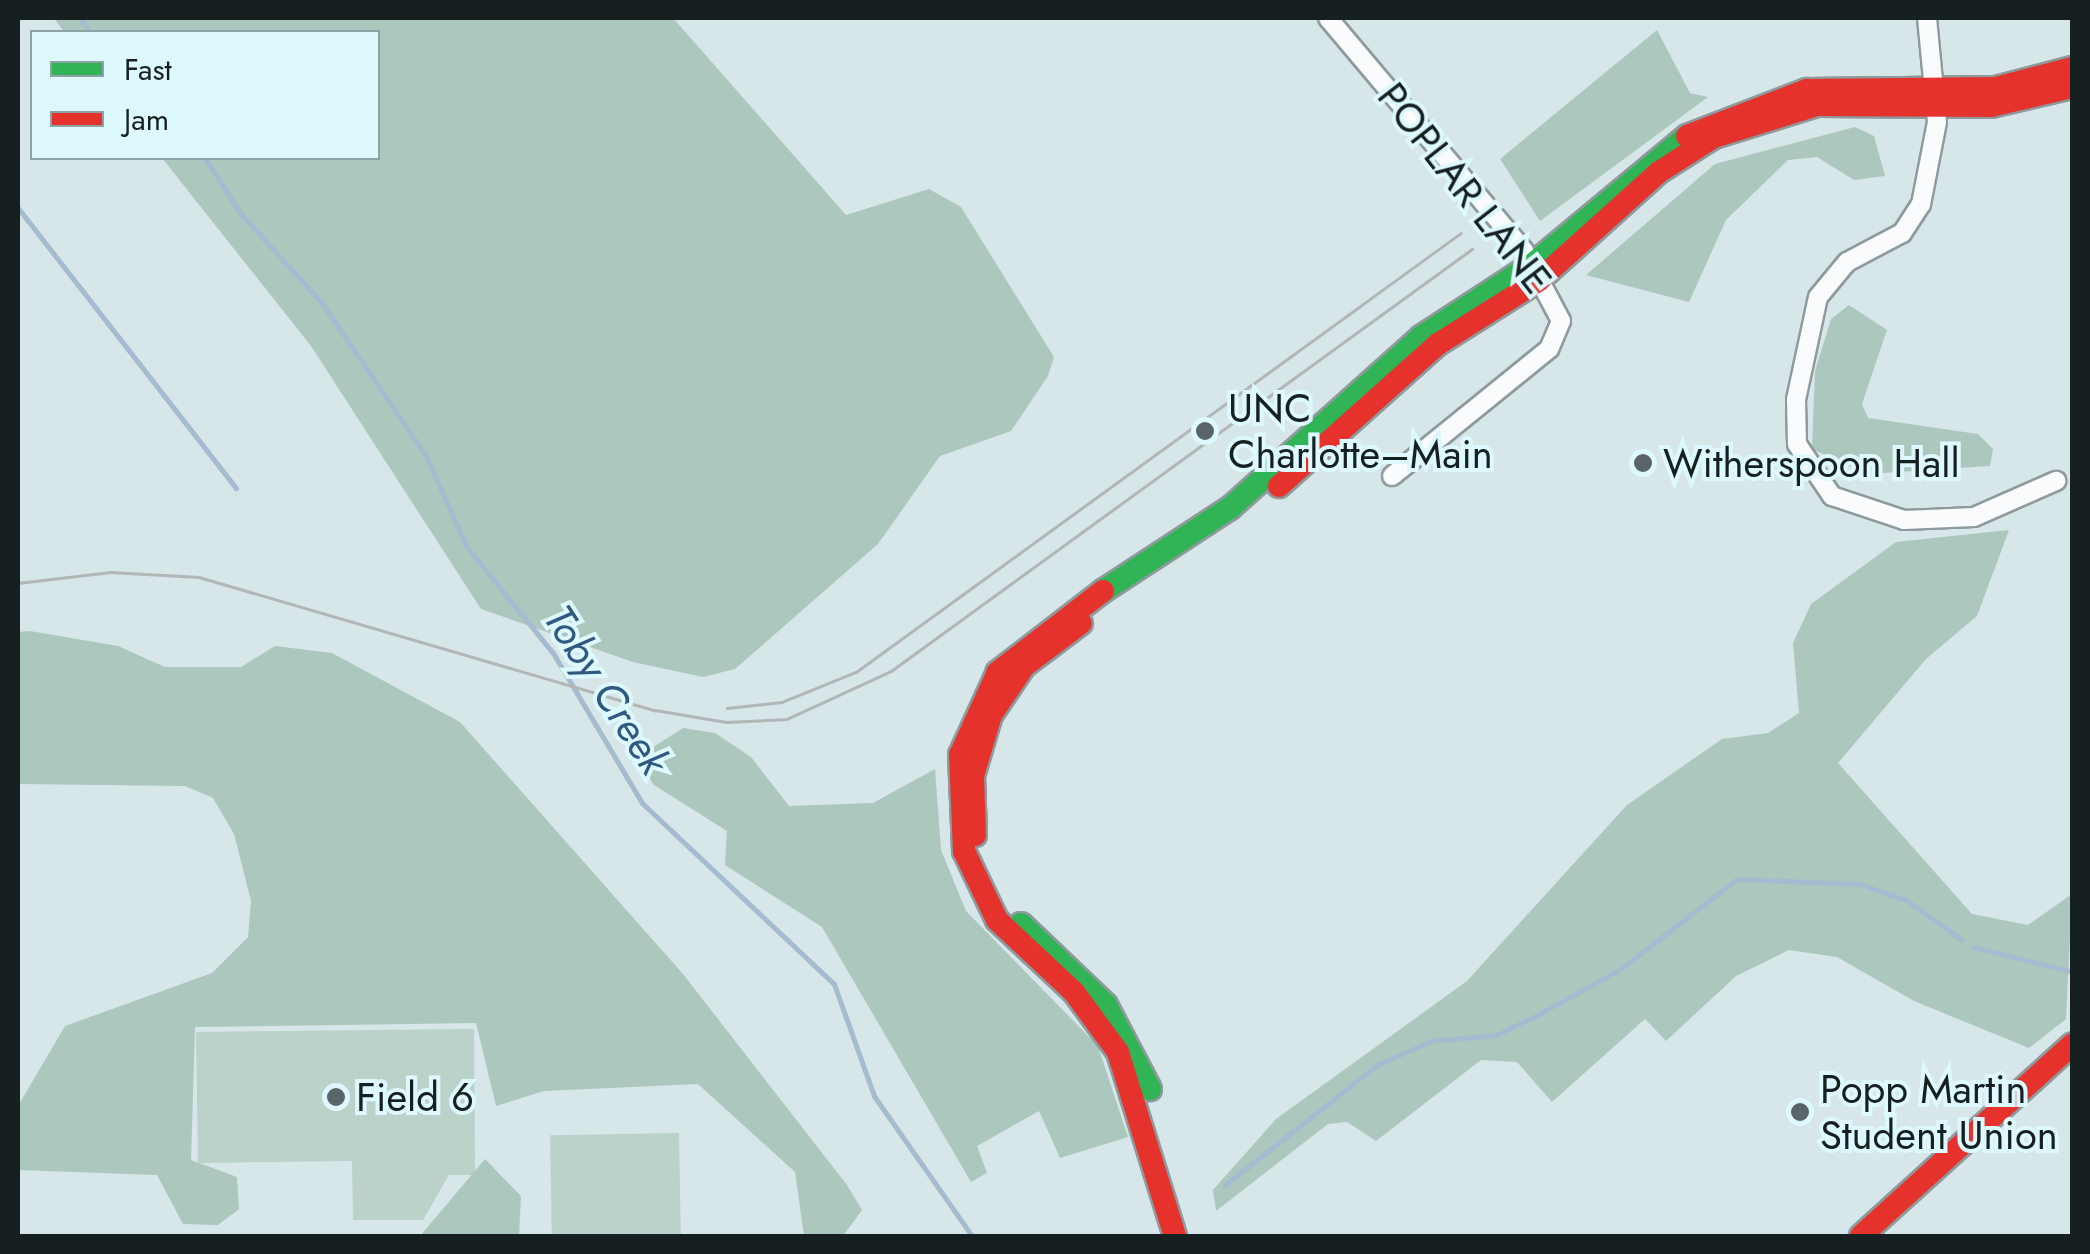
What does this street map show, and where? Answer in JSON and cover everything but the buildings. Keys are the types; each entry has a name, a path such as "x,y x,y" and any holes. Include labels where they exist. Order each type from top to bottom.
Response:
{"street":[{"name":"POPLAR LANE","path":"1328,18 1536,272 1561,321 1554,343 1392,476"},
{"path":"1927,18 1936,99 1916,215 1841,267 1814,304 1797,444 1832,496 1904,520 1974,517 2056,481"},
{"path":"1936,99 2012,86 2072,68"},
{"path":"1192,1236 1139,1058 1106,1004 996,890 977,844 972,785 986,726 1024,666 1210,532 1438,344 1536,272 1659,172 1729,129 1817,106 2072,88"},
{"path":"1175,1236 1122,1060 1074,992 989,908 967,862 956,804 967,729 1007,661 1210,532"},
{"path":"1861,1236 2072,1045"}],"green space":[{"path":"54,18 673,18 846,215 929,189 961,207 1054,357 1048,376 1011,431 940,456 878,544 735,669 703,677 633,662 481,609 311,346 164,160 380,160 380,30 63,30"},
{"path":"1657,30 1690,93 1708,97 1540,221 1500,159"},
{"path":"1855,127 1874,136 1885,176 1854,180 1817,157 1788,160 1726,220 1689,302 1586,275 1715,164"},
{"path":"1849,305 1887,330 1862,404 1868,418 1978,434 1993,449 1990,466 1868,474 1812,449 1815,371 1831,319"},
{"path":"2009,530 1977,616 1926,659 1838,763 1972,914 2028,925 2072,894 2066,1019 2029,1048 1914,1001 1837,957 1789,950 1736,976 1666,1041 1645,1019 1552,1102 1517,1062 1481,1060 1376,1141 1347,1122 1328,1124 1216,1211 1213,1190 1276,1119 1467,981 1627,805 1722,739 1768,733 1799,713 1793,643 1811,604 1896,542"},
{"path":"18,632 118,646 165,667 241,667 275,646 332,653 460,722 683,974 847,1185 862,1210 843,1236 804,1236 795,1172 698,1084 544,1091 496,1106 476,1023 195,1027 191,1160 237,1177 239,1209 218,1225 183,1224 157,1175 18,1170 18,1106 65,1026 212,973 248,937 251,901 234,834 213,798 185,786 18,784"},
{"path":"683,728 715,733 751,757 789,806 873,803 935,769 941,850 966,911 1098,1046 1128,1137 1060,1158 1039,1111 977,1146 987,1173 971,1182 822,927 725,865 727,831 654,785 636,758"},
{"name":"Field 6","path":"474,1029 475,1175 449,1175 423,1220 353,1220 352,1161 198,1163 196,1032"},
{"name":"Field 6","path":"679,1133 681,1236 552,1236 550,1135"},
{"path":"485,1159 521,1196 519,1236 420,1236"}],"waterway":[{"name":"Toby Creek","path":"80,18 89,30"},
{"name":"Toby Creek","path":"206,160 241,214 322,303 426,456 466,546 553,653 642,803 834,984 874,1096 972,1236"},
{"path":"18,208 236,488"},
{"path":"1225,1185 1377,1065 1431,1041 1496,1035 1539,1014 1619,970 1737,879 1860,884 1906,900 1962,940"},
{"path":"1974,947 2072,972"}],"tram line":[{"path":"727,708 782,702 856,672 1461,233"},
{"path":"18,583 110,572 199,577 655,710 726,722 787,719 891,671 1472,249"}],"traffic: fast":[{"path":"1103,591 1230,508 1421,337 1533,264 1687,136"},
{"path":"1021,924 1106,1005 1150,1089"}],"traffic: jam":[{"path":"1687,136 1807,90 1996,88 2072,68"},
{"path":"1279,486 1438,344 1538,281 1659,172 1714,137 1817,105 1991,106 2072,87"},
{"path":"1103,591 998,672 960,755 964,851 997,920 1074,992 1118,1052 1175,1236"},
{"path":"975,835 973,776 991,715 1024,666 1081,623"},
{"path":"1861,1236 2072,1045"}],"place":[{"name":"UNC Charlotte–Main","path":"1205,431"},
{"name":"Witherspoon Hall","path":"1643,463"},
{"name":"Field 6","path":"336,1097"},
{"name":"Popp Martin Student Union","path":"1800,1112"}]}
